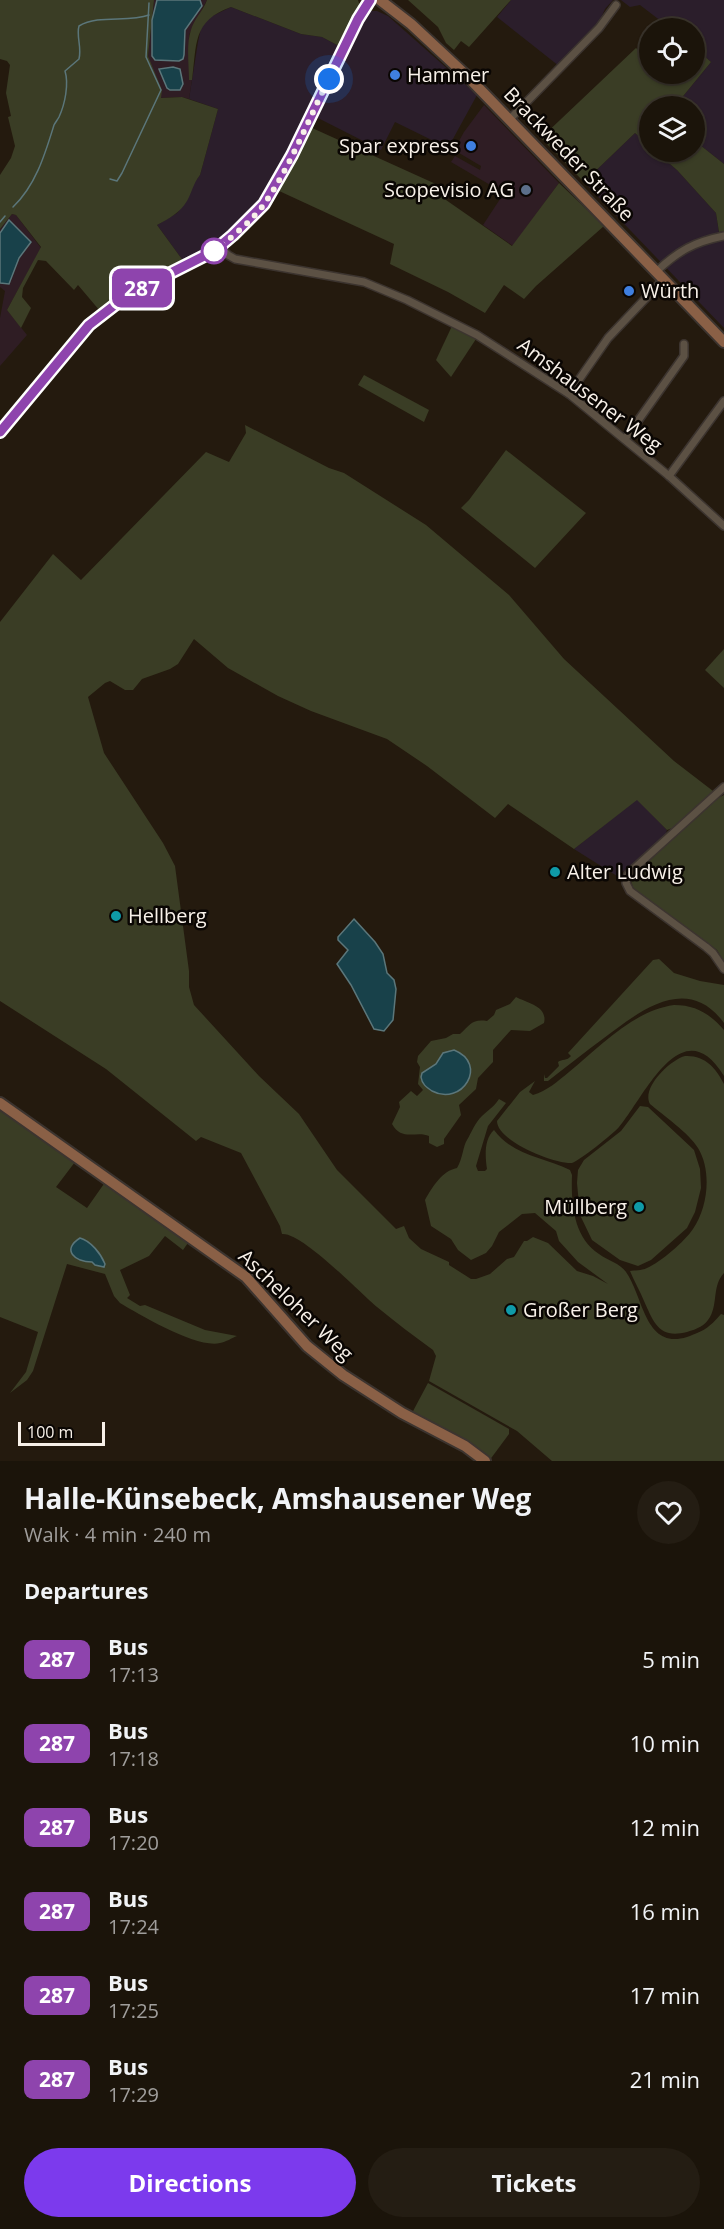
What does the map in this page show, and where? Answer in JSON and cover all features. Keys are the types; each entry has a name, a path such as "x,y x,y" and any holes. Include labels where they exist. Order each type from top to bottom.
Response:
{"street":[{"path":"0,432 89,325 100,315 129,294 195,262 220,247 264,204 292,155 358,19 370,0"},
{"name":"Brackweder Straße","path":"380,0 411,24 471,79 724,342"},
{"path":"394,0 411,24"},
{"path":"510,119 599,28 616,5"},
{"path":"569,394 608,338 674,255 687,246 724,236"},
{"name":"Amshausener Weg","path":"220,247 235,259 364,282 396,295 477,335 569,394 626,439 724,526"},
{"path":"626,439 684,356 684,344"},
{"path":"669,476 724,400"},
{"path":"724,787 628,874 626,883 630,891 713,953 724,969"},
{"name":"Ascheloher Weg","path":"0,1103 246,1277 307,1346 334,1368 402,1413 465,1446 485,1461"}],"shaded area":[{"path":"154,0 207,0 189,35 189,79 192,80 189,99 160,98 148,56"},
{"path":"511,0 613,0 605,9 597,27 559,66 497,17"},
{"path":"621,0 724,0 724,164 705,149 705,96 683,96 693,84 705,84 705,69 711,62 705,57 705,18 657,18 640,5 630,7"},
{"path":"231,7 301,34 322,37 339,46 288,154 260,202 220,241 184,262 157,225 177,213 186,202 193,184 200,175 218,109 189,99 198,42 201,28 208,18"},
{"path":"368,11 377,11 388,16 477,95 448,148 395,122 381,150 314,116"},
{"path":"484,105 559,183 513,246 483,225 504,193 451,162 455,156 480,170 481,166 454,150"},
{"path":"635,133 639,136 639,162 668,162 677,170 716,213 719,232 724,231 724,328 584,182"},
{"path":"12,214 16,215 41,248 7,310 27,335 0,366 0,318 5,291 0,287 0,283 11,281 19,258 30,242 9,221 0,233 0,229"},
{"path":"637,799 667,830 664,840 617,876 574,849"}],"green space":[{"path":"0,0 154,0 148,56 162,90 161,98 182,97 218,109 200,175 187,201 177,212 157,225 184,262 127,291 100,311 78,285 74,290 46,261 38,260 23,288 22,297 31,308 21,328 7,310 41,247 16,215 12,214 0,229 0,175 11,158 15,146 8,117 11,116 6,93 10,65 7,61 0,59"},
{"path":"207,0 358,0 360,6 339,46 322,37 301,34 231,7 209,19 203,27 196,45 192,80 189,80 189,36"},
{"path":"408,0 511,0 469,47 461,41 454,50 446,43 438,27"},
{"path":"636,48 639,51 639,84 693,84 683,96 639,96 639,136 635,133 584,182 541,138"},
{"path":"705,57 711,62 705,69"},
{"path":"310,127 438,185 446,200 512,246 559,183 604,226 524,299 504,285 485,313 390,264 394,244 277,190"},
{"path":"705,149 724,164 724,231 719,232 716,213 668,162 705,162"},
{"path":"452,326 476,339 451,377 436,360"},
{"path":"364,375 429,410 424,422 358,385"},
{"path":"245,425 329,468 344,473 426,525 509,595 564,659 674,761 713,791 678,826 667,830 637,800 574,849 508,804 495,818 427,766 387,739 311,711 278,696 228,668 194,639 178,664 142,679 133,690 125,690 110,681 88,697 104,753 163,843 175,866 189,971 189,987 194,1005 259,1076 299,1114 337,1170 396,1229 404,1226 409,1238 421,1249 449,1262 449,1265 471,1279 476,1279 490,1274 507,1259 514,1257 524,1241 533,1237 548,1243 577,1271 608,1284 578,1262 559,1241 556,1231 535,1213 522,1214 499,1232 486,1253 471,1260 458,1250 451,1239 431,1226 425,1200 428,1195 442,1176 457,1168 466,1143 480,1118 499,1099 506,1103 488,1126 476,1166 478,1171 487,1169 487,1143 494,1130 502,1139 520,1151 570,1170 573,1208 579,1229 590,1247 624,1269 648,1319 662,1336 673,1339 687,1337 706,1328 721,1314 724,1315 724,1461 552,1461 517,1431 429,1381 436,1356 433,1350 377,1307 303,1243 282,1234 280,1226 241,1153 201,1137 196,1141 106,1069 0,1001 0,622 53,554 81,580 206,452 229,462 246,433"},
{"path":"506,450 586,513 535,568 461,508"},
{"path":"724,649 724,688 705,670"},
{"path":"724,795 724,962 717,950 634,890 631,881 633,875"},
{"path":"659,959 674,973 724,985 724,1023 710,1008 695,1000 679,999 664,1002 633,1017 548,1081 544,1081 544,1074 547,1078 559,1066 558,1062 571,1056 568,1053 653,960"},
{"path":"516,997 536,1006 543,1013 544,1023 530,1031 511,1030 493,1050 493,1062 478,1078 476,1089 459,1105 461,1115 444,1139 444,1144 437,1147 429,1143 429,1136 424,1134 400,1133 392,1124 400,1107 399,1102 411,1091 417,1096 423,1090 418,1084 420,1067 417,1062 418,1056 431,1041 460,1034 472,1023 487,1021 496,1010 510,1004","holes":["436,1064 470,1065 470,1076 422,1073"]},
{"path":"674,1005 702,1012 724,1030 724,1076 708,1057 693,1051 679,1054 652,1080 619,1127 596,1147 572,1163 553,1160 528,1150 499,1129 497,1121 520,1092 535,1081 529,1092 533,1095 556,1082 630,1022 644,1014"},
{"path":"685,1056 704,1060 724,1084 724,1273 718,1283 708,1320 697,1328 678,1334 664,1331 655,1322 630,1271 643,1270 653,1265 679,1245 693,1229 705,1200 707,1178 698,1148 683,1131 650,1104 648,1098 658,1076 672,1063"},
{"path":"640,1106 648,1107 694,1150 700,1169 701,1188 695,1212 687,1228 651,1260 638,1266 620,1260 592,1240 580,1215 577,1183 578,1170 584,1160 621,1131"},
{"path":"0,1108 75,1162 56,1187 87,1208 106,1181 190,1240 183,1250 165,1236 149,1256 120,1270 130,1295 127,1298 140,1306 145,1305 205,1330 237,1336 222,1342 210,1343 184,1336 120,1303 114,1296 105,1274 67,1264 33,1371 27,1380 10,1393 26,1372 38,1332 0,1317"},
{"path":"428,1383 509,1429 509,1434 489,1461 412,1413"}],"water":[{"path":"157,0 200,0 202,6 185,30 184,55 179,61 155,60 152,56 152,20"},
{"path":"173,67 180,69 183,84 180,90 167,88 159,69"},
{"path":"9,220 31,242 19,258 9,284 0,283 0,233"},
{"path":"354,919 383,954 387,973 394,980 396,989 393,1020 384,1031 374,1029 337,964 348,950 338,940 338,937"},
{"path":"454,1050 464,1056 470,1065 467,1082 453,1093 443,1094 432,1091 422,1082 422,1073 436,1064 443,1053"},
{"path":"80,1238 95,1248 105,1264 104,1267 80,1260 72,1254 71,1247"}],"waterway":[{"path":"110,179 117,181 122,173 161,90 146,57 149,3"},
{"path":"13,207 34,179 61,112 65,100 65,71 79,59 79,26 95,20 149,15"},
{"path":"0,222 5,216"}],"bus line":[{"name":"287","path":"0,432 89,325 100,315 129,294 214,251 248,222 264,204 292,155 358,19 370,0"}],"place":[{"name":"Hammer","path":"395,75"},
{"name":"Spar express","path":"471,146"},
{"name":"Scopevisio AG","path":"526,190"},
{"name":"Würth","path":"629,291"},
{"name":"Alter Ludwig","path":"555,872"},
{"name":"Hellberg","path":"116,916"},
{"name":"Müllberg","path":"639,1207"},
{"name":"Großer Berg","path":"511,1310"}],"route":[{"path":"214,251 248,222 264,204 292,155 329,79"}]}
